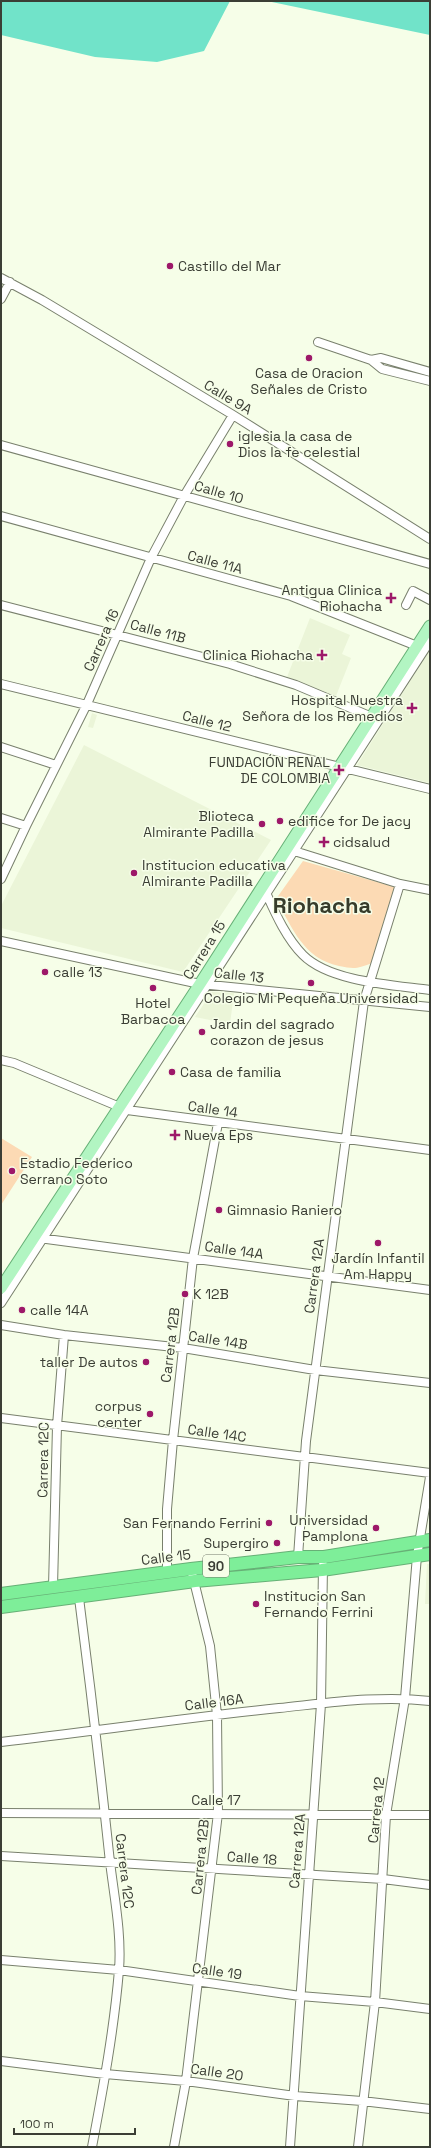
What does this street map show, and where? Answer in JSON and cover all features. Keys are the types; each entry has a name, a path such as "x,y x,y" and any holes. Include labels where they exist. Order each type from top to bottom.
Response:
{"highway":[{"name":"Calle 15","path":"1,1594 191,1569 298,1557 324,1557 425,1540"},
{"name":"Calle 15","path":"1,1607 79,1598 195,1581 322,1570 430,1554"}],"main road":[{"name":"Carrera 15","path":"1,1288 39,1238 204,985 344,768 372,717 430,626"}],"street":[{"name":"Calle 9A","path":"1,278 233,415 430,539"},
{"path":"1,299 10,282"},
{"path":"318,342 371,360 382,369 430,382"},
{"path":"371,360 381,358 430,372"},
{"name":"Carrera 16","path":"1,879 87,704 151,558 184,496 233,415"},
{"name":"Calle 10","path":"1,445 429,563"},
{"name":"Calle 11A","path":"1,516 291,596 417,646"},
{"path":"406,605 413,591 430,600"},
{"name":"Calle 11B","path":"1,604 118,634 296,685 372,717"},
{"path":"344,768 430,641"},
{"name":"Calle 12","path":"1,684 430,788"},
{"path":"1,747 56,765"},
{"path":"1,818 26,826"},
{"path":"290,850 400,884 430,890"},
{"name":"Carrera 15","path":"204,985 267,895 290,850"},
{"name":"Carrera 12A","path":"298,1557 304,1458 364,1001 400,884"},
{"path":"267,895 277,917 302,955 314,965 325,970 370,982 430,990"},
{"name":"Calle 13","path":"1,941 204,985 430,1007"},
{"name":"Calle 14","path":"1,1060 14,1063 123,1109 218,1123 430,1150"},
{"name":"Carrera 12B","path":"167,1572 167,1509 172,1440 192,1258 218,1123"},
{"name":"Carrera 15","path":"1,1303 39,1238"},
{"name":"Calle 14A","path":"39,1238 430,1290"},
{"name":"Calle 14B","path":"1,1325 64,1335 183,1348 315,1370 430,1383"},
{"name":"Carrera 12C","path":"53,1587 57,1426 64,1335"},
{"name":"Calle 14C","path":"1,1418 430,1473"},
{"name":"Carrera 12","path":"358,2147 362,2101 375,2002 386,1815 404,1698 417,1556 425,1540 430,1477"},
{"name":"Carrera 12A","path":"290,2147 295,2096 308,1875 314,1814 321,1704 322,1570 324,1557"},
{"name":"Carrera 12B","path":"174,2147 186,2080 218,1813 217,1715 210,1646 191,1569"},
{"name":"Carrera 12C","path":"79,1598 97,1730 110,1862 118,1919 119,1970 105,2074 92,2147"},
{"name":"Calle 16A","path":"1,1742 217,1715 321,1704 404,1698 430,1700"},
{"name":"Calle 17","path":"1,1813 430,1815"},
{"name":"Calle 18","path":"1,1856 383,1879 430,1885"},
{"name":"Calle 19","path":"1,1960 119,1970 300,1996 375,2002 430,2009"},
{"name":"Calle 20","path":"1,2061 105,2074 186,2080 295,2096 362,2101 430,2109"}],"shaded area":[{"path":"310,618 350,635 342,654 351,658 336,696 287,677"},
{"name":"Hospital Nuestra Señora de los Remedios","path":"430,650 430,783 357,765"},
{"path":"92,713 97,715 93,728 88,727"},
{"name":"Institucion educativa Almirante Padilla","path":"84,745 271,840 183,972 1,928 1,906"},
{"path":"303,861 395,887 372,963 352,968 339,966 316,956 300,941 276,899"},
{"path":"212,992 234,993 230,1024 195,1017"},
{"name":"Estadio Federico Serrano Soto","path":"1,1138 32,1157 1,1205"},
{"path":"427,1564 430,1564 430,1604 425,1604"}],"water":[{"path":"1,1 230,1 204,51 157,62 95,57 1,35"},
{"path":"267,1 430,1 430,35"}],"place":[{"name":"Castillo del Mar","path":"170,266"},
{"name":"Casa de Oracion Señales de Cristo","path":"309,358"},
{"name":"iglesia la casa de Dios la fe celestial","path":"230,444"},
{"name":"Antigua Clinica Riohacha","path":"391,598"},
{"name":"Clinica Riohacha","path":"322,655"},
{"name":"Hospital Nuestra Señora de los Remedios","path":"412,708"},
{"name":"FUNDACIÓN RENAL DE COLOMBIA","path":"339,770"},
{"name":"edifice for De jacy","path":"280,821"},
{"name":"Blioteca Almirante Padilla","path":"262,824"},
{"name":"cidsalud","path":"324,842"},
{"name":"Institucion educativa Almirante Padilla","path":"134,873"},
{"name":"calle 13","path":"45,972"},
{"name":"Colegio Mi Pequeña Universidad","path":"311,983"},
{"name":"Hotel Barbacoa","path":"153,988"},
{"name":"Jardin del sagrado corazon de jesus","path":"202,1032"},
{"name":"Casa de familia","path":"172,1072"},
{"name":"Nueva Eps","path":"175,1135"},
{"name":"Estadio Federico Serrano Soto","path":"12,1171"},
{"name":"Gimnasio Raniero","path":"219,1210"},
{"name":"Jardín Infantil Am Happy","path":"378,1243"},
{"name":"K 12B","path":"185,1294"},
{"name":"calle 14A","path":"22,1310"},
{"name":"taller De autos","path":"146,1362"},
{"name":"corpus center","path":"150,1414"},
{"name":"San Fernando Ferrini","path":"269,1523"},
{"name":"Universidad Pamplona","path":"376,1528"},
{"name":"Supergiro","path":"277,1543"},
{"name":"Institucion San Fernando Ferrini","path":"256,1604"}],"district":[{"name":"Riohacha","path":"322,905"}]}
